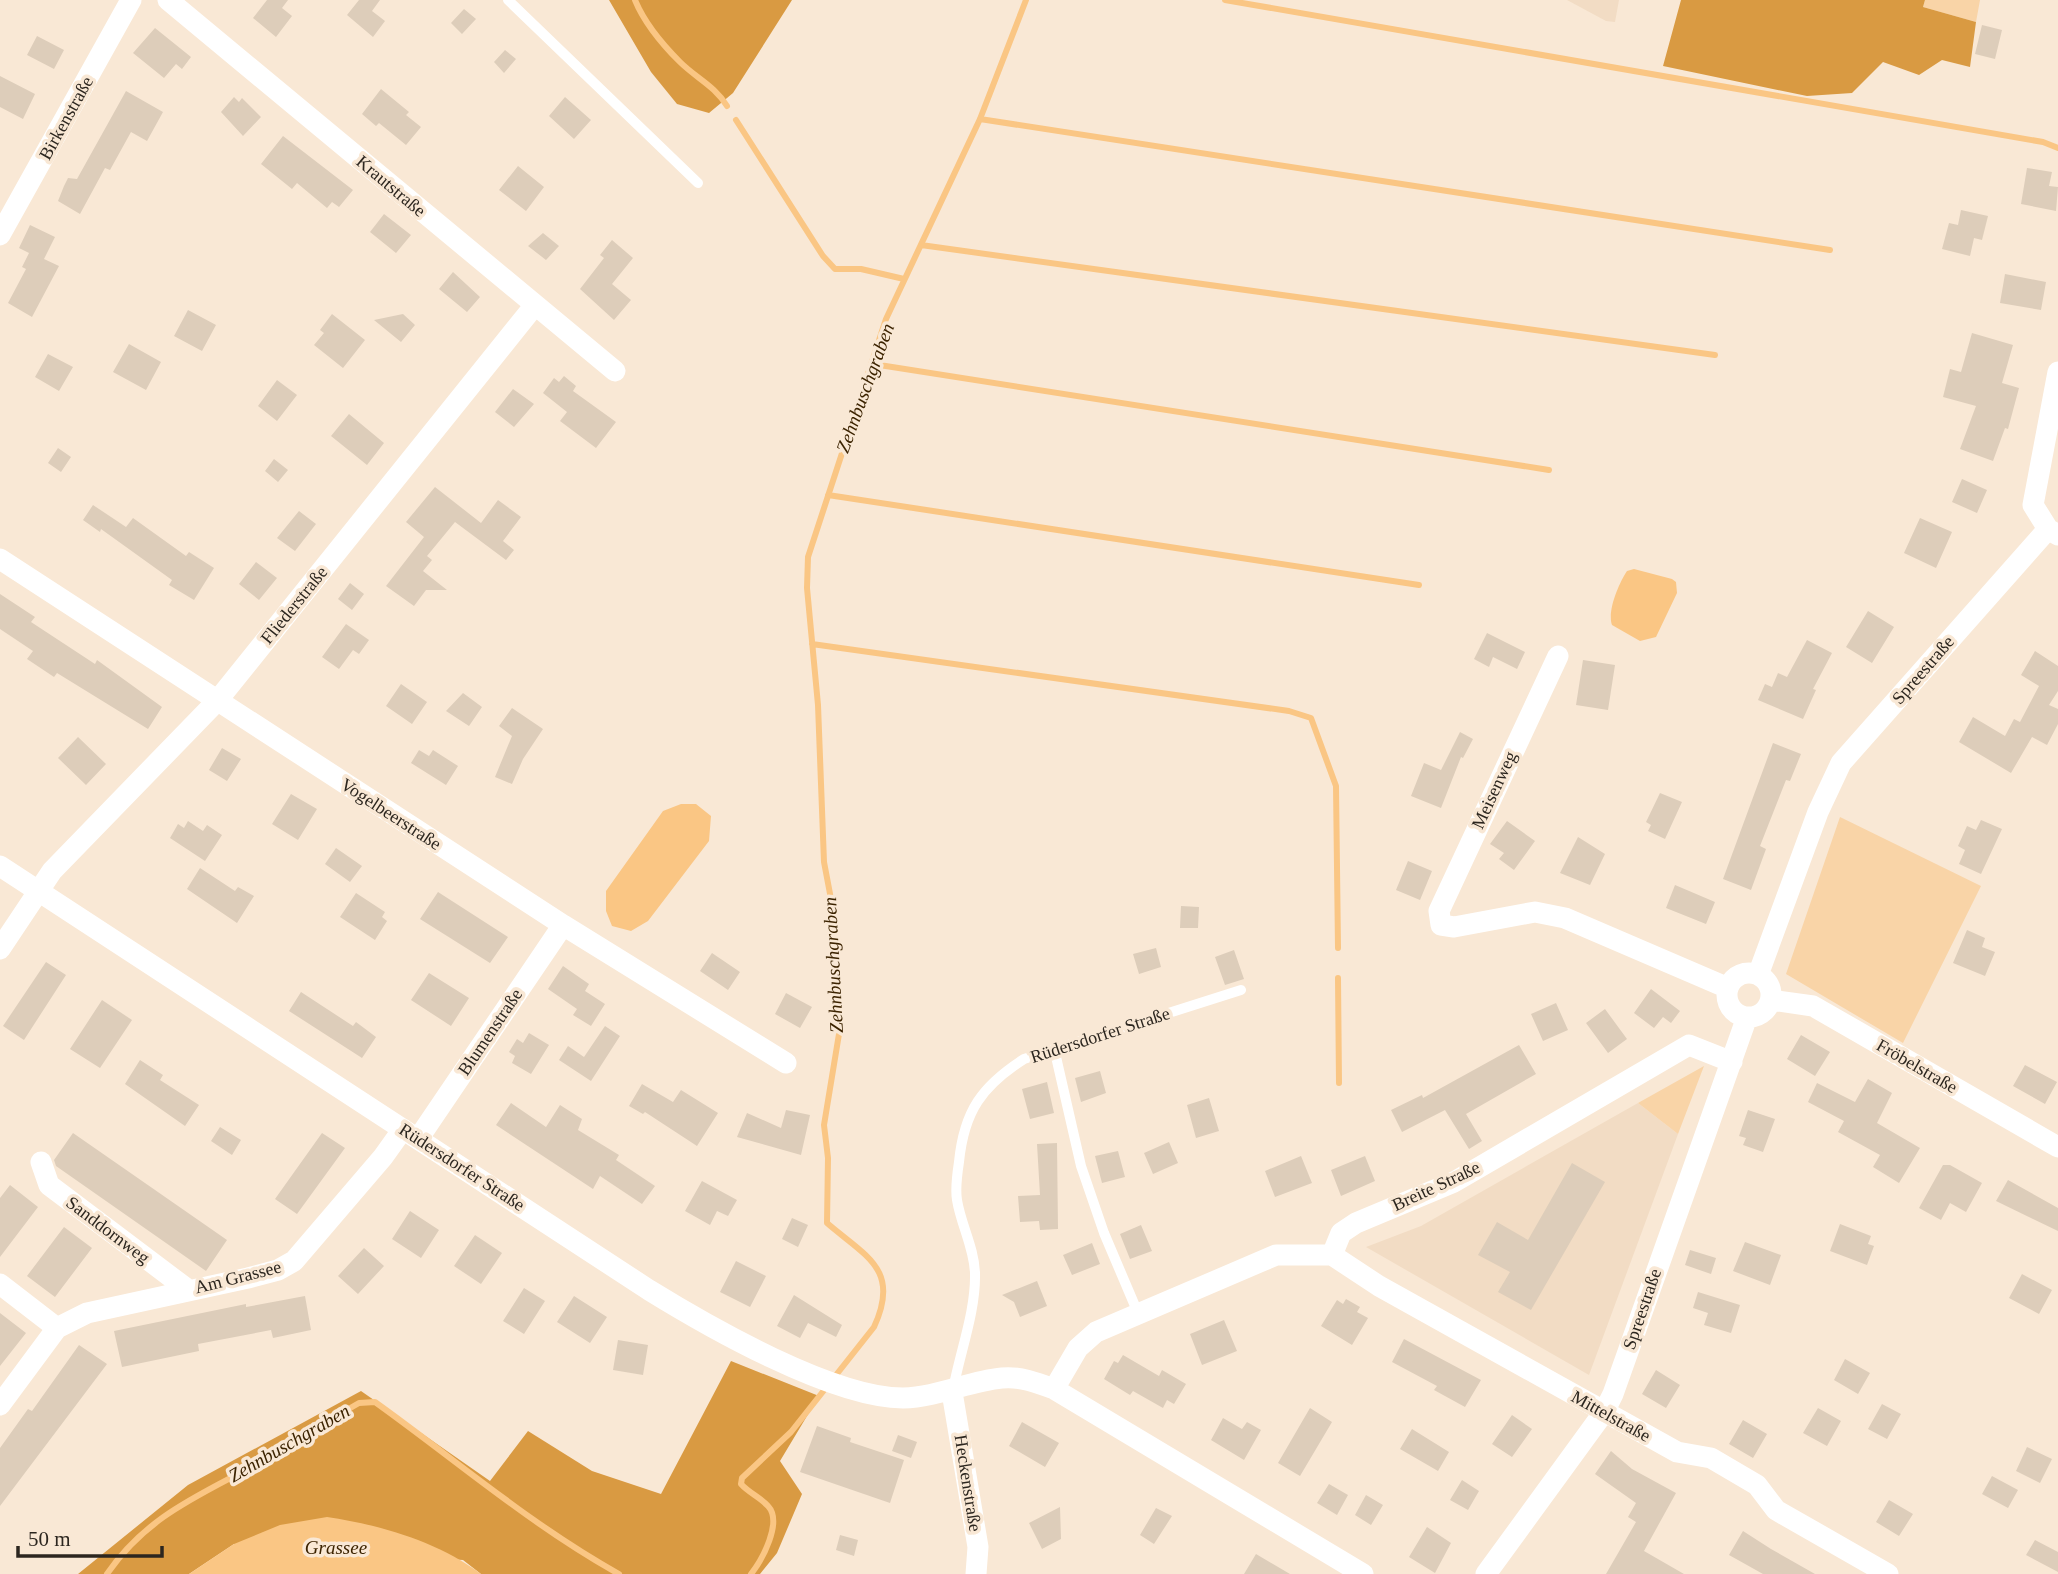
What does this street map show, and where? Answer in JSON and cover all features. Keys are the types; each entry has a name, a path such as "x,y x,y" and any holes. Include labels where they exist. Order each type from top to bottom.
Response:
{"street":[{"name":"Birkenstraße","path":"0,235 131,0"},
{"name":"Krautstraße","path":"168,0 615,371"},
{"name":"Fliederstraße","path":"0,949 52,871 217,701 535,305"},
{"name":"Spreestraße","path":"1758,975 1818,812 1841,763 2053,532 2033,505 2058,372"},
{"name":"Vogelbeerstraße","path":"0,559 563,925 786,1063"},
{"name":"Meisenweg","path":"1558,656 1439,911 1441,925 1454,928 1535,912 1565,918 1728,988"},
{"name":"Rüdersdorfer Straße","path":"0,866 669,1303 727,1335 820,1377 902,1398 952,1392 1003,1377 1030,1380 1054,1389 1363,1574"},
{"name":"Blumenstraße","path":"411,1134 563,925"},
{"path":"1743,974 1758,975 1770,989 1770,1000 1762,1013 1747,1017 1730,1007 1728,988 1743,974"},
{"name":"Fröbelstraße","path":"1770,1000 1813,1006 2058,1147"},
{"name":"Spreestraße","path":"1486,1574 1604,1412 1613,1394 1747,1017"},
{"name":"Breite Straße","path":"1332,1255 1341,1233 1356,1223 1454,1182 1689,1045 1732,1062"},
{"name":"Am Grassee","path":"0,1405 57,1328 87,1313 258,1275 294,1261 383,1157 411,1134"},
{"name":"Sanddornweg","path":"41,1162 49,1185 187,1289"},
{"path":"1054,1389 1083,1343 1096,1332 1276,1255 1332,1255"},
{"name":"Mittelstraße","path":"1332,1255 1379,1286 1677,1452 1711,1458 1757,1485 1776,1510 1888,1574"},
{"path":"0,1284 57,1328"},
{"name":"Heckenstraße","path":"952,1392 978,1547 976,1574"}],"lane":[{"path":"508,0 698,183"},
{"name":"Rüdersdorfer Straße","path":"952,1392 975,1275 971,1244 957,1199 962,1135 976,1101 997,1076 1024,1059 1241,990"},
{"path":"1054,1048 1081,1166 1104,1233 1138,1313"}],"shaded area":[{"path":"609,0 792,0 733,93 709,113 677,104 651,72"},
{"path":"1567,0 1619,0 1615,22 1606,21"},
{"path":"1681,0 1925,0 1923,7 1976,22 1970,67 1942,60 1919,75 1883,62 1852,93 1807,96 1663,66"},
{"path":"1925,0 1980,0 1976,22 1923,7"},
{"path":"1840,817 1981,886 1903,1043 1786,974"},
{"path":"1704,1066 1678,1134 1638,1103"},
{"path":"1638,1103 1678,1134 1589,1375 1366,1247 1421,1226"},
{"path":"731,1361 819,1396 780,1461 802,1494 777,1553 760,1574 481,1574 463,1560 234,1544 189,1574 78,1574 188,1485 361,1391 490,1481 528,1431 592,1471 661,1494"}],"water":[{"path":"1634,569 1672,579 1676,582 1677,593 1656,637 1640,641 1612,625 1611,619 1612,605 1621,583 1627,571"},
{"path":"681,804 696,804 711,816 709,841 648,921 631,931 612,926 606,911 606,891 663,811"},
{"name":"Grassee","path":"327,1517 407,1536 446,1552 481,1574 189,1574 234,1544 280,1525"}],"building":[{"path":"267,0 288,0 282,8 292,16 276,37 253,18"},
{"path":"359,0 380,0 372,11 385,21 373,37 347,15"},
{"path":"464,9 476,19 462,34 451,23"},
{"path":"1982,25 2002,30 1995,59 1975,54"},
{"path":"155,28 191,57 182,69 176,64 164,78 133,53"},
{"path":"37,36 64,50 54,69 27,55"},
{"path":"505,50 516,59 504,73 494,62"},
{"path":"0,76 35,94 23,119 0,107"},
{"path":"381,89 409,112 406,115 421,127 406,145 379,123 376,126 362,114"},
{"path":"126,91 163,112 147,141 131,132 110,170 105,168 80,214 58,201 68,178 77,179"},
{"path":"234,97 239,102 242,98 261,117 243,136 221,112"},
{"path":"565,97 591,120 574,139 549,116"},
{"path":"283,136 353,190 339,207 332,202 327,208 297,183 292,189 261,164"},
{"path":"518,166 544,187 526,211 499,190"},
{"path":"2027,168 2052,172 2049,186 2058,187 2056,211 2021,204"},
{"path":"1961,210 1988,216 1982,240 1974,238 1970,256 1942,249 1949,223 1958,225"},
{"path":"384,214 411,235 396,253 370,232"},
{"path":"30,225 55,237 44,259 59,266 32,317 8,303 26,269 22,267 29,253 19,248"},
{"path":"543,233 559,246 546,260 528,246"},
{"path":"612,240 633,258 612,284 631,300 614,320 580,289 604,258 600,255"},
{"path":"453,272 480,297 467,312 439,289"},
{"path":"2005,274 2046,282 2041,310 2000,303"},
{"path":"188,310 216,325 202,351 174,336"},
{"path":"332,314 365,340 343,368 314,345 324,333 320,330"},
{"path":"403,314 415,325 401,342 374,320"},
{"path":"1972,333 2013,345 2002,383 2019,388 2008,429 2005,428 1993,461 1960,449 1976,406 1943,397 1950,369 1961,372"},
{"path":"129,344 161,362 146,390 113,372"},
{"path":"48,354 73,367 59,391 35,377"},
{"path":"564,376 576,386 573,391 616,422 596,448 560,421 567,412 543,393 554,378 559,382"},
{"path":"277,380 297,395 277,421 258,406"},
{"path":"513,389 534,404 514,427 495,412"},
{"path":"349,414 384,443 367,465 331,436"},
{"path":"58,448 71,457 61,472 48,463"},
{"path":"274,459 288,470 278,482 265,471"},
{"path":"1962,479 1987,490 1977,513 1952,502"},
{"path":"435,487 481,523 498,500 521,517 503,541 514,550 506,560 455,522 427,556 432,560 423,571 447,590 426,590 414,606 386,586 424,537 406,522"},
{"path":"93,505 126,527 133,518 186,556 189,552 214,568 194,600 169,585 172,580 101,529 100,532 83,520"},
{"path":"299,511 316,524 295,551 277,538"},
{"path":"1920,518 1952,532 1936,568 1904,553"},
{"path":"256,562 277,578 259,600 239,584"},
{"path":"350,583 364,594 352,610 338,599"},
{"path":"0,594 35,617 31,622 95,664 97,660 162,707 148,729 57,673 54,677 27,659 33,651 0,629"},
{"path":"1868,611 1894,627 1872,663 1846,647"},
{"path":"346,624 369,640 359,654 353,650 339,669 322,657"},
{"path":"1487,633 1525,652 1517,669 1493,657 1489,667 1474,659"},
{"path":"1807,640 1832,653 1813,689 1816,690 1803,719 1758,700 1765,684 1772,687 1778,673 1787,677"},
{"path":"2035,651 2058,666 2058,691 2049,705 2058,709 2058,724 2047,745 2032,737 2011,773 1959,742 1973,717 2005,736 2014,719 2020,722 2039,686 2021,675"},
{"path":"1583,660 1615,665 1608,710 1576,705"},
{"path":"401,684 427,702 412,724 386,706"},
{"path":"463,693 482,707 469,726 446,711"},
{"path":"512,708 543,729 523,759 512,784 495,777 512,736 499,726"},
{"path":"1460,732 1473,739 1463,758 1461,757 1441,808 1411,796 1424,763 1441,770"},
{"path":"78,737 106,764 86,785 58,758"},
{"path":"1773,743 1801,754 1790,781 1786,780 1760,846 1766,849 1751,890 1723,879"},
{"path":"222,748 241,759 227,781 209,770"},
{"path":"419,750 429,756 433,750 458,766 446,785 411,763"},
{"path":"1660,793 1682,802 1665,839 1648,831 1651,825 1646,822"},
{"path":"291,794 317,809 298,840 272,824"},
{"path":"1981,820 2002,829 1981,874 1959,864 1965,850 1958,846 1967,826 1976,830"},
{"path":"188,821 203,831 207,825 222,835 205,861 170,838 178,824 184,828"},
{"path":"1507,821 1535,841 1514,870 1499,859 1504,853 1490,844"},
{"path":"1578,837 1605,854 1590,885 1560,873"},
{"path":"336,848 362,866 350,882 325,864"},
{"path":"1408,861 1432,871 1420,900 1396,890"},
{"path":"200,868 235,891 238,887 254,896 237,923 187,889"},
{"path":"1675,885 1715,902 1706,924 1666,908"},
{"path":"438,892 508,937 490,963 420,919"},
{"path":"356,893 385,912 382,917 387,921 375,940 340,917"},
{"path":"1181,906 1199,907 1198,928 1180,928"},
{"path":"1967,930 1985,938 1982,947 1995,952 1985,976 1953,963"},
{"path":"1156,948 1161,967 1139,974 1133,954"},
{"path":"1234,950 1244,979 1225,985 1215,957"},
{"path":"712,953 740,972 728,990 700,971"},
{"path":"46,962 66,975 24,1040 3,1026"},
{"path":"563,966 589,984 585,991 605,1004 591,1026 573,1015 577,1009 548,989"},
{"path":"429,973 469,998 451,1026 411,1000"},
{"path":"1651,989 1680,1011 1671,1023 1663,1017 1654,1028 1634,1013"},
{"path":"301,992 353,1026 356,1022 376,1037 362,1058 289,1011"},
{"path":"786,993 812,1007 800,1028 775,1014"},
{"path":"102,1000 132,1020 100,1068 70,1049"},
{"path":"1556,1003 1568,1030 1543,1041 1531,1014"},
{"path":"1605,1009 1627,1039 1608,1053 1586,1023"},
{"path":"605,1026 620,1036 591,1081 559,1060 568,1046 584,1057"},
{"path":"529,1033 549,1045 531,1074 512,1063 515,1056 509,1052 517,1039 523,1043"},
{"path":"1801,1035 1830,1052 1815,1076 1787,1059"},
{"path":"1519,1045 1536,1074 1466,1114 1482,1141 1469,1149 1445,1110 1402,1132 1391,1110 1422,1095 1423,1098"},
{"path":"140,1060 163,1075 160,1080 199,1105 185,1126 125,1084"},
{"path":"2025,1065 2057,1082 2045,1104 2013,1086"},
{"path":"1100,1071 1106,1093 1081,1102 1075,1078"},
{"path":"1868,1079 1892,1093 1877,1123 1920,1148 1899,1183 1873,1167 1880,1155 1838,1132 1844,1121 1808,1102 1817,1083 1855,1102"},
{"path":"1047,1082 1054,1113 1030,1119 1022,1089"},
{"path":"642,1084 673,1102 681,1090 718,1113 697,1146 645,1112 643,1114 629,1106"},
{"path":"1209,1098 1219,1131 1196,1138 1187,1105"},
{"path":"511,1103 546,1127 560,1105 582,1119 578,1130 619,1155 616,1160 655,1186 642,1204 600,1176 593,1189 496,1125"},
{"path":"786,1110 810,1115 801,1155 737,1137 747,1113 781,1128"},
{"path":"1748,1110 1775,1119 1763,1152 1743,1145 1746,1138 1739,1136"},
{"path":"220,1127 241,1140 232,1155 211,1141"},
{"path":"73,1133 227,1240 206,1271 56,1166 54,1160"},
{"path":"322,1133 345,1148 297,1214 275,1199"},
{"path":"1169,1142 1178,1163 1153,1174 1144,1153"},
{"path":"1057,1143 1058,1229 1040,1230 1039,1221 1020,1222 1018,1196 1040,1195 1037,1144"},
{"path":"1118,1151 1125,1177 1102,1183 1095,1156"},
{"path":"1301,1156 1312,1183 1275,1197 1265,1171"},
{"path":"1365,1156 1375,1181 1341,1196 1331,1170"},
{"path":"1572,1163 1605,1182 1531,1310 1498,1292 1510,1272 1478,1255 1497,1222 1528,1240"},
{"path":"1943,1165 1950,1165 1982,1183 1966,1212 1950,1203 1941,1220 1919,1208"},
{"path":"2008,1180 2058,1208 2058,1231 1996,1201"},
{"path":"702,1181 737,1200 728,1216 717,1211 710,1225 685,1211"},
{"path":"10,1185 38,1207 0,1257 0,1198"},
{"path":"410,1211 439,1230 421,1258 392,1239"},
{"path":"792,1218 808,1225 798,1247 782,1239"},
{"path":"1840,1224 1871,1236 1868,1244 1874,1246 1867,1265 1830,1251"},
{"path":"1141,1225 1152,1251 1130,1259 1120,1234"},
{"path":"64,1227 92,1248 55,1297 27,1276"},
{"path":"475,1235 502,1253 481,1284 454,1266"},
{"path":"1745,1242 1781,1255 1770,1285 1733,1271"},
{"path":"1092,1243 1100,1264 1072,1275 1063,1255"},
{"path":"364,1248 384,1266 358,1294 338,1276"},
{"path":"1690,1250 1716,1258 1711,1274 1685,1265"},
{"path":"736,1261 766,1276 750,1307 720,1292"},
{"path":"2022,1274 2052,1290 2039,1314 2009,1298"},
{"path":"1037,1281 1047,1306 1020,1317 1014,1302 1002,1295"},
{"path":"524,1288 545,1301 524,1334 503,1321"},
{"path":"1698,1292 1740,1305 1731,1333 1704,1325 1708,1313 1693,1308"},
{"path":"794,1295 842,1325 836,1337 808,1323 800,1338 777,1326"},
{"path":"305,1296 311,1330 273,1338 271,1330 198,1344 199,1351 122,1367 114,1331 246,1304 246,1307"},
{"path":"574,1296 607,1317 590,1343 557,1322"},
{"path":"1346,1299 1360,1307 1357,1312 1368,1318 1352,1345 1321,1326 1337,1300 1343,1304"},
{"path":"0,1313 26,1333 0,1366"},
{"path":"1224,1320 1237,1351 1202,1365 1190,1334"},
{"path":"1404,1339 1481,1380 1465,1407 1434,1390 1437,1386 1392,1362"},
{"path":"618,1340 648,1345 643,1375 613,1370"},
{"path":"79,1345 107,1364 0,1506 0,1448 28,1409 32,1411"},
{"path":"1123,1355 1159,1376 1162,1370 1186,1384 1174,1404 1167,1400 1163,1408 1133,1391 1130,1395 1104,1379 1114,1361 1118,1363"},
{"path":"1845,1359 1870,1373 1858,1394 1834,1380"},
{"path":"1656,1370 1680,1385 1666,1408 1642,1394"},
{"path":"1882,1404 1901,1414 1887,1439 1868,1429"},
{"path":"1310,1408 1332,1422 1300,1476 1278,1463"},
{"path":"1818,1408 1841,1421 1827,1446 1803,1433"},
{"path":"1512,1415 1532,1429 1512,1457 1492,1444"},
{"path":"1223,1418 1242,1429 1247,1422 1261,1430 1244,1460 1211,1440"},
{"path":"1743,1420 1767,1434 1753,1458 1729,1444"},
{"path":"1022,1422 1059,1443 1045,1467 1009,1446"},
{"path":"817,1426 851,1438 850,1442 904,1460 890,1503 800,1472"},
{"path":"1412,1429 1449,1452 1438,1471 1400,1449"},
{"path":"898,1435 917,1442 911,1458 892,1451"},
{"path":"2027,1447 2052,1459 2040,1483 2016,1471"},
{"path":"1611,1451 1632,1469 1676,1493 1644,1551 1684,1574 1606,1574 1636,1522 1628,1517 1636,1503 1595,1474"},
{"path":"1992,1476 2018,1490 2008,1508 1982,1494"},
{"path":"1462,1480 1479,1491 1468,1510 1450,1500"},
{"path":"1329,1484 1348,1495 1337,1515 1317,1503"},
{"path":"1366,1495 1383,1505 1371,1525 1355,1515"},
{"path":"1889,1500 1913,1514 1899,1536 1876,1522"},
{"path":"1060,1507 1061,1539 1042,1549 1029,1523"},
{"path":"1156,1508 1172,1516 1154,1544 1140,1535"},
{"path":"1427,1527 1451,1543 1435,1573 1409,1557"},
{"path":"1743,1531 1815,1574 1763,1574 1729,1555"},
{"path":"840,1535 858,1540 854,1556 836,1550"},
{"path":"2035,1540 2058,1552 2058,1572 2026,1555"},
{"path":"1256,1554 1290,1574 1244,1574"}],"waterway":[{"name":"Zehnbuschgraben","path":"635,0 649,25 667,48 686,68 717,93 727,106"},
{"name":"Zehnbuschgraben","path":"751,1574 765,1551 773,1521 768,1506 741,1484 742,1478 791,1432 874,1327 883,1291 881,1277 866,1255 827,1223 828,1158 824,1125 839,1034 831,899 824,862 818,705 807,588 808,557 886,319 980,119 1026,0"},
{"path":"1225,0 2043,142 2058,148"},
{"path":"980,119 1830,250"},
{"name":"Zehnbuschgraben","path":"736,120 823,256 835,269 861,269 904,279"},
{"path":"921,245 1715,355"},
{"path":"873,364 1549,470"},
{"path":"828,495 1419,585"},
{"path":"812,644 1289,711 1311,718 1336,786 1338,948"},
{"path":"1338,978 1339,1083"},
{"name":"Zehnbuschgraben","path":"107,1574 124,1552 161,1518 359,1403 375,1402 555,1535 619,1574"}]}
